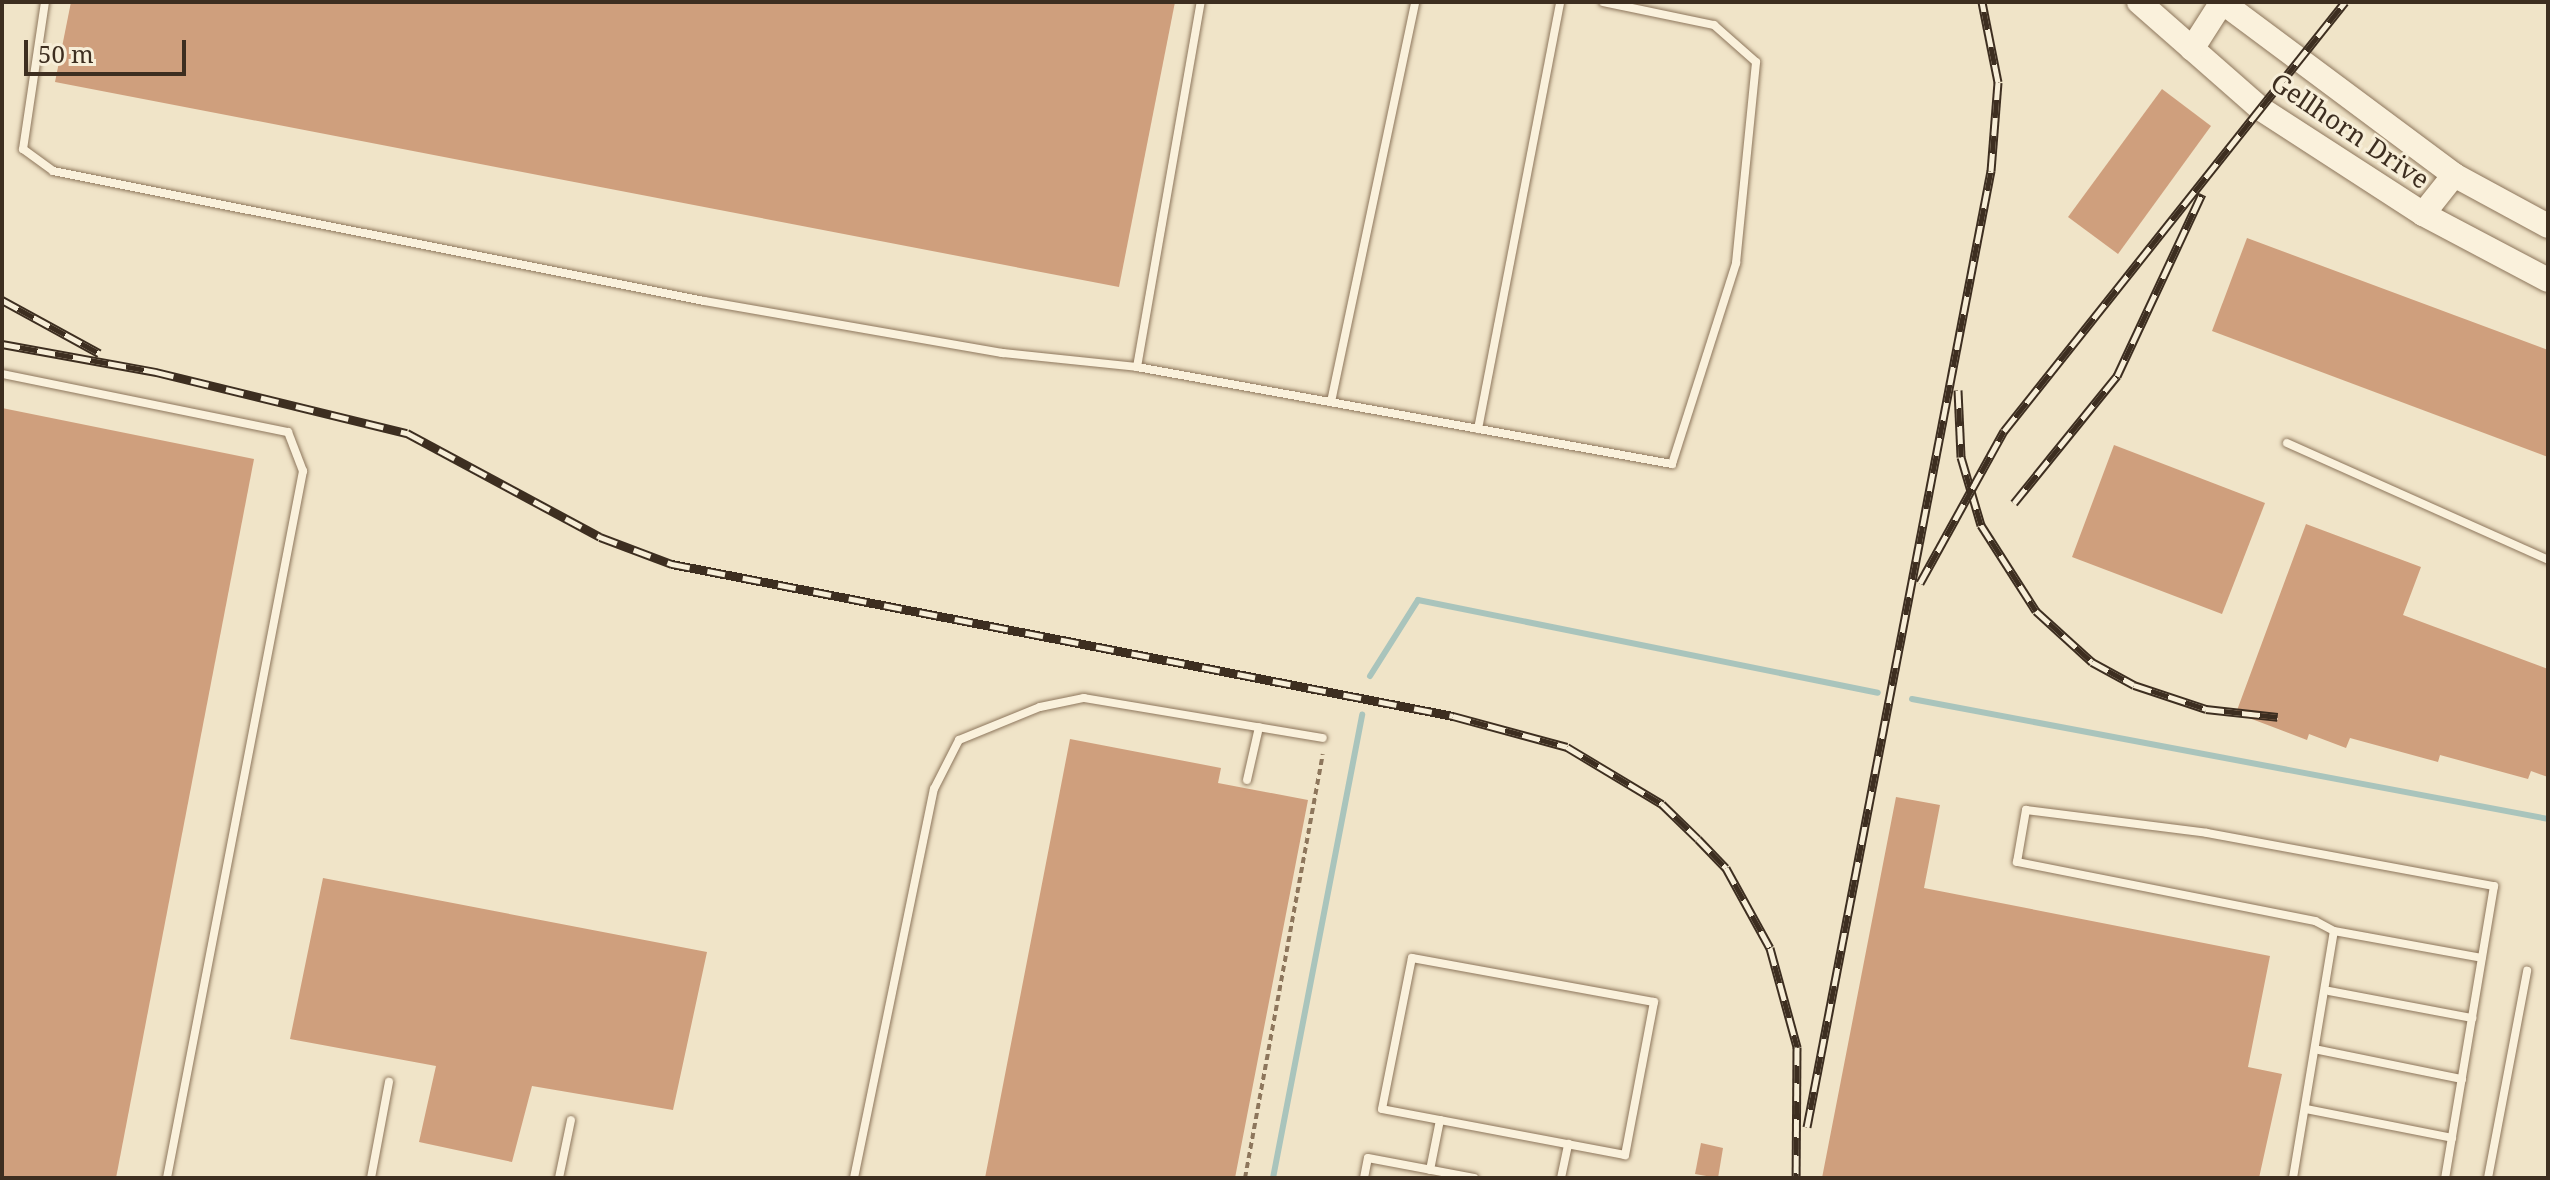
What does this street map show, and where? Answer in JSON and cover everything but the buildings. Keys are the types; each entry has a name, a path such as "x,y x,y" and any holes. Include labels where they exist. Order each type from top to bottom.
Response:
{"main road":[{"name":"Gellhorn Drive","path":"2139,2 2261,109 2423,214 2548,280"},
{"name":"Gellhorn Drive","path":"2222,2 2454,175 2548,226"},
{"path":"2192,49 2222,2"},
{"path":"2423,214 2454,175"}],"lane":[{"path":"45,2 23,149 53,171 704,301 1002,353 1137,367 1672,464 1736,263 1756,62 1714,25 1603,2"},
{"path":"1137,367 1201,2"},
{"path":"1331,402 1415,2"},
{"path":"1478,429 1560,2"},
{"path":"2,374 288,432 303,471 167,1178"},
{"path":"2287,443 2548,560"},
{"path":"854,1178 934,789 959,740 1040,707 1084,698 1323,738"},
{"path":"1247,780 1259,727"},
{"path":"2445,1178 2462,1079 2494,886 2207,833 2026,810 2017,862 2315,921 2334,931 2482,958"},
{"path":"2293,1178 2329,991 2334,931"},
{"path":"1412,958 1654,1002 1625,1155 1568,1144 1382,1109 1412,958"},
{"path":"2488,1178 2527,971"},
{"path":"2329,991 2472,1018"},
{"path":"2319,1050 2462,1079"},
{"path":"372,1178 389,1082"},
{"path":"2306,1109 2452,1138"},
{"path":"559,1178 571,1120"},
{"path":"1430,1170 1440,1120"},
{"path":"1561,1178 1568,1144"},
{"path":"1364,1178 1368,1158 1474,1178"}],"path":[{"path":"1245,1178 1323,738"}],"waterway":[{"path":"1370,676 1418,600 1878,693"},
{"path":"1912,699 2548,819"},
{"path":"1273,1178 1362,714"}],"railway":[{"path":"1807,1127 1991,171 1998,82 1982,2"},
{"path":"1920,583 2004,431 2345,2"},
{"path":"2014,503 2117,376 2202,194"},
{"path":"2,300 99,353"},
{"path":"2,344 156,372 407,433 600,537 672,564 1453,716 1567,747 1662,804 1698,839 1726,868 1770,948 1797,1047 1796,1178"},
{"path":"1958,390 1961,457 1981,525 2036,611 2092,662 2134,685 2206,709 2278,717"}]}
